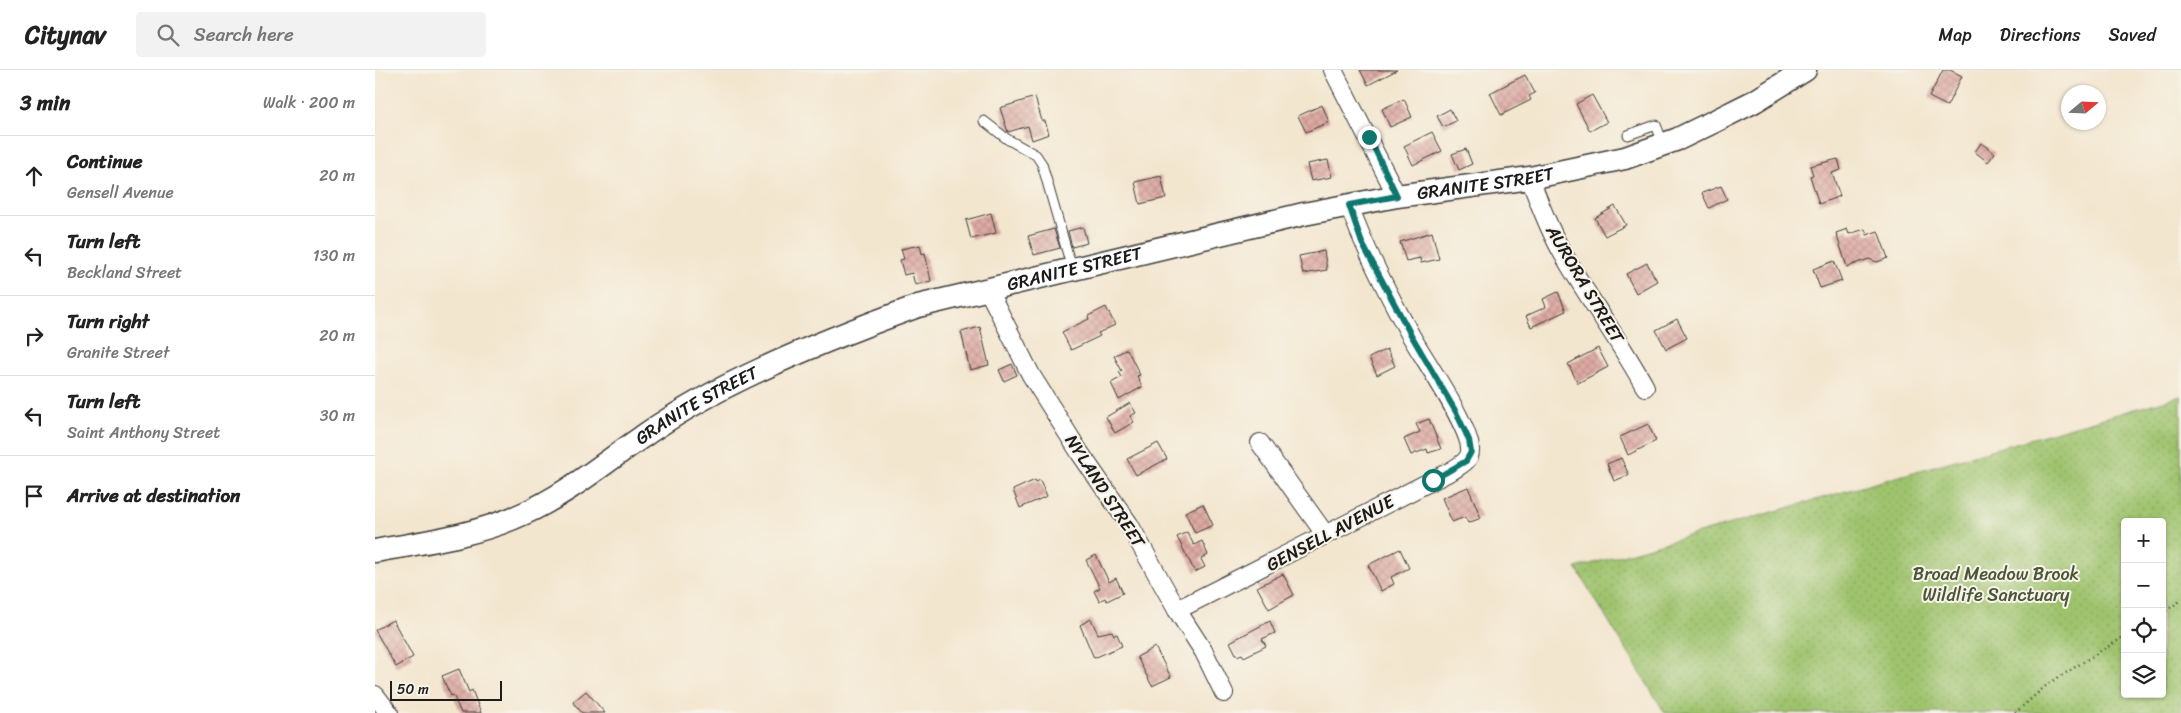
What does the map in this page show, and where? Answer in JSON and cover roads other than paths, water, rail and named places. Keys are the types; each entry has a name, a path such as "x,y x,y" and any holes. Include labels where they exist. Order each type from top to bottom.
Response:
{"street":[{"path":"1333,70 1397,196"},
{"name":"GRANITE STREET","path":"375,551 445,538 489,526 525,513 560,493 643,436 722,388 865,325 918,306 987,288 1349,205 1397,196 1530,178 1625,158 1663,144 1755,101 1805,70"},
{"name":"AURORA STREET","path":"1530,178 1543,214 1562,252 1630,359 1645,387"},
{"name":"GENSELL AVENUE","path":"1177,610 1259,571 1325,534 1453,470 1466,461 1471,452 1456,412 1410,333 1362,243 1349,205"},
{"name":"NYLAND STREET","path":"987,288 1031,374 1080,453 1129,524 1177,610 1204,652 1224,693"},
{"path":"1261,443 1325,534"},
{"path":"375,695 389,713"}],"lane":[{"path":"984,121 1007,139 1036,155 1042,164 1072,269"},
{"path":"1628,135 1656,125 1663,144"}],"park label":[{"name":"Broad Meadow Brook Wildlife Sanctuary","path":"1996,584"}]}
